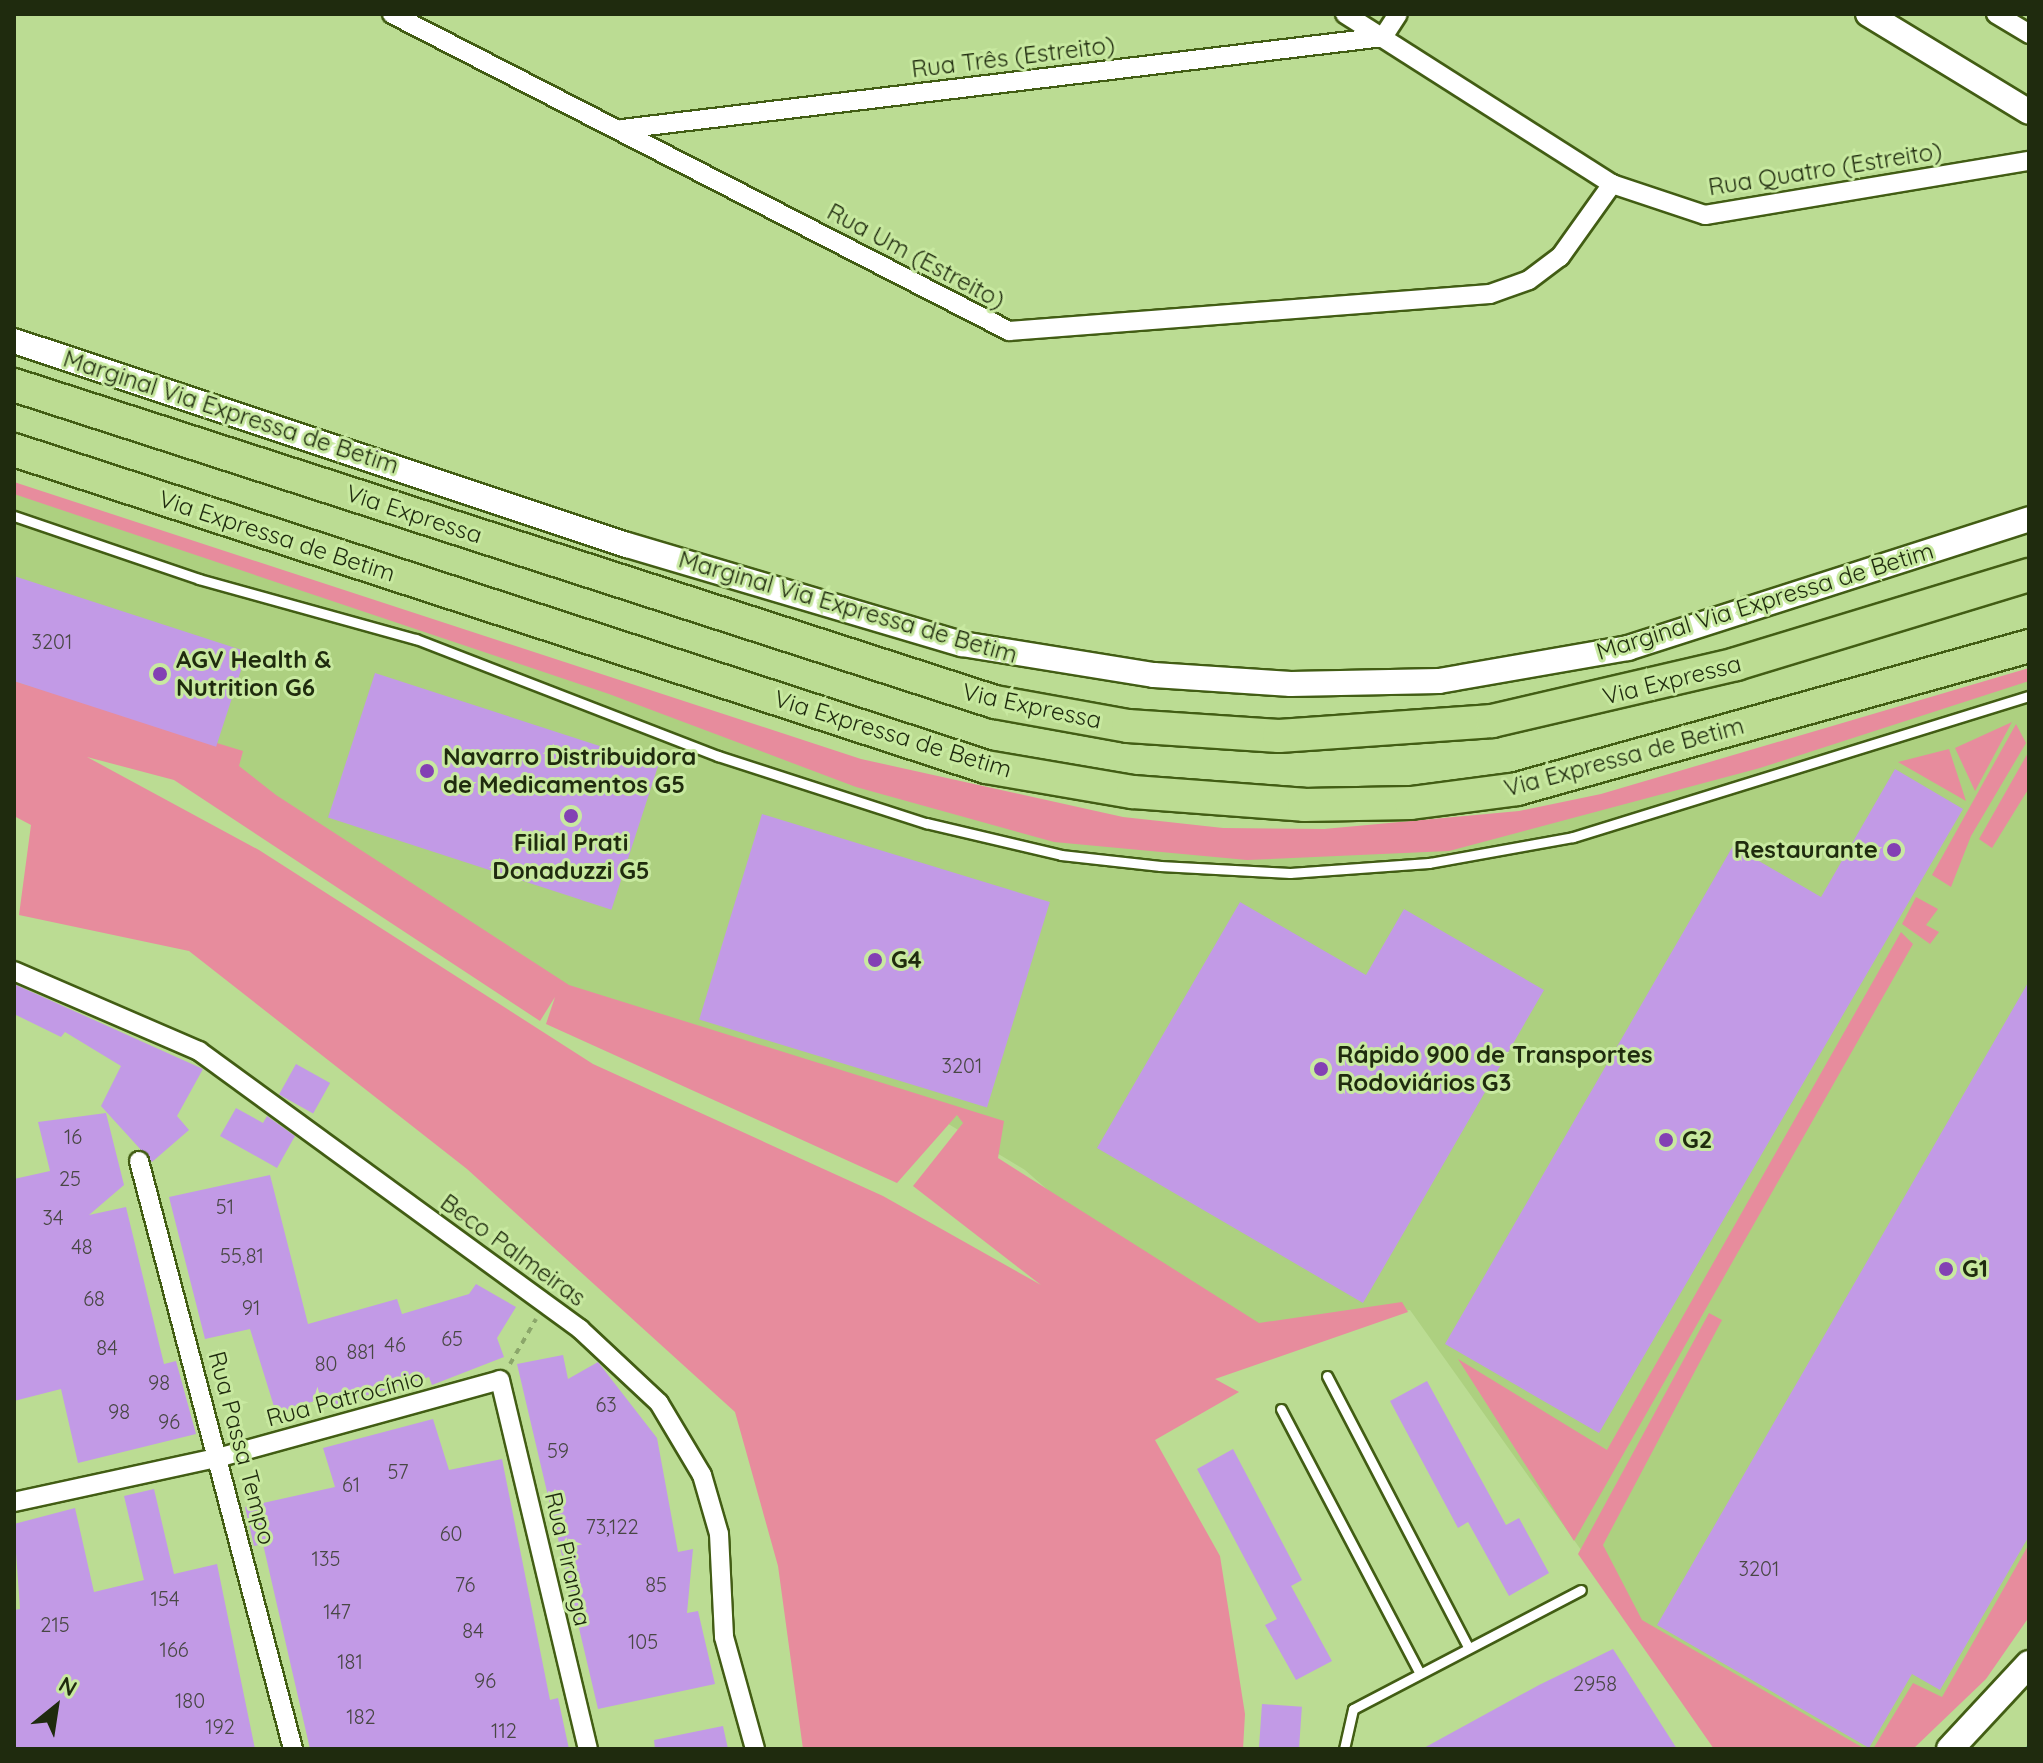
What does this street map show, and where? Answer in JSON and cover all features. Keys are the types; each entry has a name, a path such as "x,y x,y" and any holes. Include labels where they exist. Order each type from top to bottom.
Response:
{"highway":[{"name":"Via Expressa","path":"14,385 995,702 1128,726 1279,736 1492,721 1736,664 2029,575"},
{"name":"Via Expressa de Betim","path":"14,450 986,767 1133,792 1304,805 1411,803 1517,789 2029,646"}],"main road":[{"path":"1950,1749 2029,1664"}],"street":[{"name":"Rua Um (Estreito)","path":"392,14 622,129 1009,331 1490,294 1529,280 1560,257 1612,184"},
{"name":"Rua Quatro (Estreito)","path":"1345,14 1612,184 1705,215 2029,161"},
{"path":"1383,37 1398,14"},
{"path":"1868,14 2029,112"},
{"path":"1996,14 2029,34"},
{"name":"Rua Três (Estreito)","path":"622,129 1383,37"},
{"name":"Marginal Via Expressa de Betim","path":"14,341 627,545 962,644 1154,675 1291,684 1439,681 1613,651 2029,519"},
{"name":"Beco Palmeiras","path":"14,971 199,1051 545,1303 659,1403 702,1475 719,1534 724,1637 755,1749"},
{"name":"Rua Passa Tempo","path":"139,1161 221,1457 293,1749"},
{"name":"Rua Patrocínio","path":"14,1502 221,1457 500,1380"},
{"name":"Rua Piranga","path":"500,1380 588,1749"}],"lane":[{"path":"14,516 199,579 416,639 718,756 926,823 1061,855 1160,866 1305,872 1429,863 1573,837 2029,696"},
{"path":"1327,1376 1468,1647"},
{"path":"1281,1409 1419,1672"},
{"path":"1344,1749 1353,1709 1581,1590"}],"path":[{"path":"500,1380 545,1303"}],"shaded area":[{"path":"14,482 861,759 1123,817 1223,828 1324,829 1519,811 1601,794 2029,668 2029,681 1760,768 1449,851 1247,860 1054,842 856,787 609,694 14,494"},
{"path":"14,489 852,763 1114,825 1313,839 1549,813 2029,675 2029,1597 1902,1749 1723,1749 1410,1310 1222,1343 1025,1170 905,1098 565,999 260,793 14,697"},
{"path":"14,681 243,751 239,766 276,795 569,985 1004,1121 998,1158 1259,1323 1402,1302 1408,1312 1215,1379 1239,1392 1155,1440 1220,1556 1245,1714 1243,1749 803,1749 778,1566 735,1412 467,1169 189,951 19,915 31,825 14,816","holes":["87,757 174,780 540,1021 555,997 546,1024 897,1183 957,1115 963,1123 913,1186 1041,1285 883,1196 593,1064 259,850"]},
{"path":"2012,722 1975,791 1955,748"},
{"path":"2016,724 2026,743 1971,836 1951,887 1932,875"},
{"path":"1949,749 1966,801 1898,762"},
{"path":"2029,751 2029,788 1992,848 1979,839"},
{"path":"1916,897 1938,909 1926,925 1939,932 1930,944 1902,924"},
{"path":"1901,932 1913,944 1574,1541 1458,1359 1607,1450"},
{"path":"1709,1313 1722,1320 1603,1545 1642,1620 1865,1749 1714,1749 1578,1554"},
{"path":"2029,1544 2029,1617 1986,1679 1913,1749 1873,1749 1913,1683 1942,1697"}],"building":[{"name":"AGV Health & Nutrition G6","path":"14,576 247,652 216,747 14,681"},
{"path":"375,673 658,765 611,910 328,818"},
{"name":"G2","path":"1895,769 1963,809 1599,1433 1445,1344 1733,846 1821,897"},
{"name":"G4","path":"762,814 1050,902 987,1108 699,1020"},
{"name":"Rápido 900 de Transportes Rodoviários G3","path":"1240,902 1366,975 1404,909 1544,990 1363,1303 1097,1148"},
{"name":"G1","path":"2029,981 2029,1536 1940,1690 1912,1674 1869,1748 1657,1625"},
{"path":"14,984 203,1069 177,1116 189,1130 152,1162 101,1106 121,1066 65,1032 61,1037 14,1014"},
{"path":"296,1064 330,1083 313,1114 279,1095"},
{"path":"236,1108 263,1123 267,1116 295,1136 277,1168 220,1136"},
{"path":"106,1113 124,1185 89,1215 126,1207 164,1364 176,1361 196,1434 78,1463 61,1389 14,1401 14,1179 50,1171 38,1122"},
{"path":"270,1175 308,1324 397,1299 402,1314 469,1294 476,1284 516,1307 497,1338 504,1357 432,1385 429,1377 323,1408 321,1399 276,1413 250,1329 205,1339 169,1197"},
{"path":"563,1355 568,1379 598,1362 657,1438 678,1552 693,1549 687,1613 698,1611 715,1684 598,1709 517,1364"},
{"path":"1427,1381 1506,1525 1519,1518 1549,1573 1509,1596 1468,1522 1458,1528 1390,1401"},
{"path":"433,1419 449,1470 502,1459 550,1700 558,1698 569,1749 310,1749 263,1544 254,1546 245,1507 335,1487 323,1448"},
{"path":"1233,1449 1302,1580 1291,1586 1332,1661 1296,1680 1265,1625 1277,1619 1197,1469"},
{"path":"154,1489 174,1574 217,1564 255,1749 14,1749 14,1610 20,1609 14,1524 75,1508 94,1592 144,1580 124,1496"},
{"path":"1613,1649 1677,1749 1422,1749 1539,1685"},
{"path":"1262,1704 1302,1707 1299,1749 1259,1749"},
{"path":"723,1726 728,1749 655,1749 654,1740"}],"place":[{"name":"AGV Health & Nutrition G6","path":"160,674"},
{"name":"Navarro Distribuidora de Medicamentos G5","path":"427,771"},
{"name":"Filial Prati Donaduzzi G5","path":"571,816"},
{"name":"Restaurante","path":"1894,850"},
{"name":"G4","path":"875,960"},
{"name":"Rápido 900 de Transportes Rodoviários G3","path":"1321,1069"},
{"name":"G2","path":"1666,1140"},
{"name":"G1","path":"1946,1269"}]}
